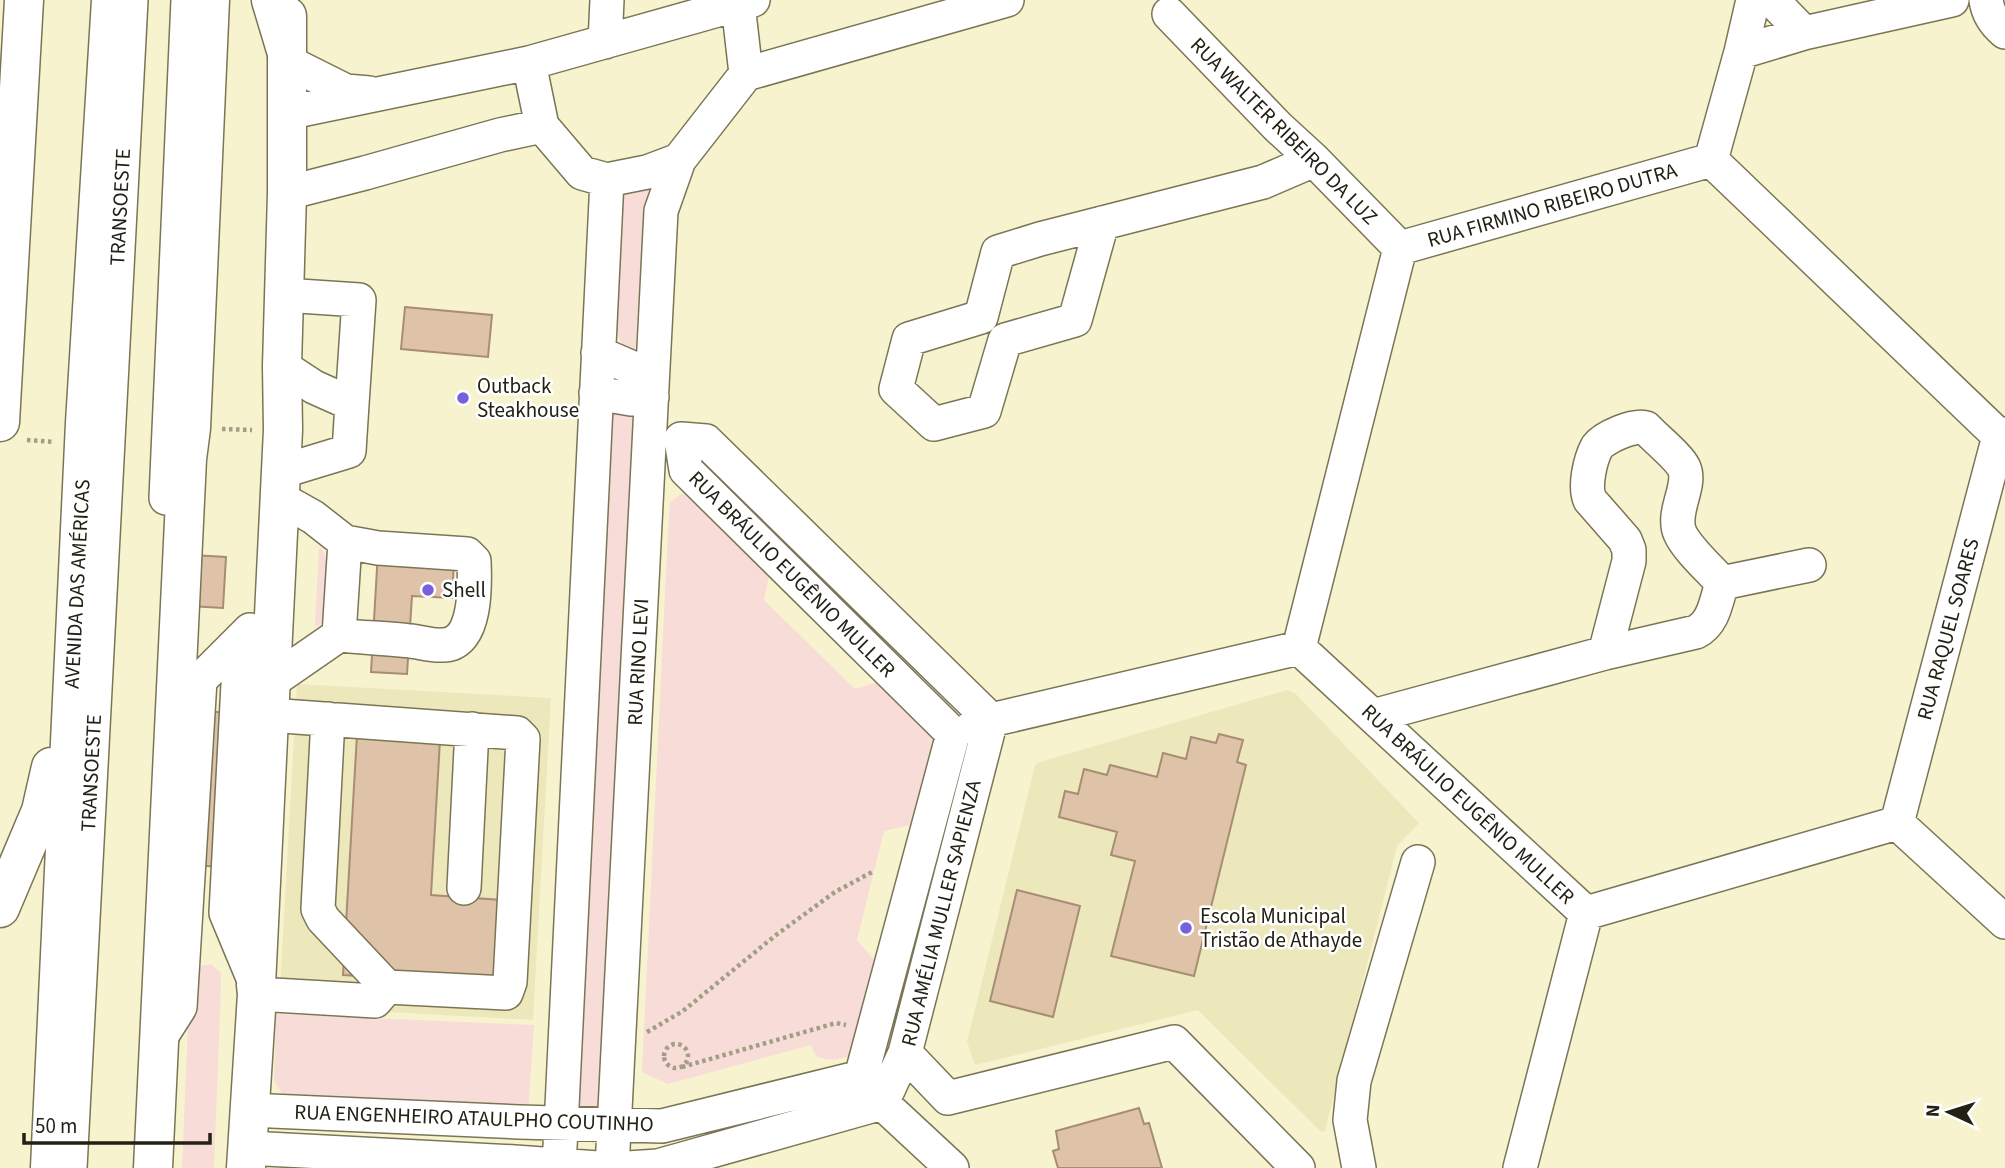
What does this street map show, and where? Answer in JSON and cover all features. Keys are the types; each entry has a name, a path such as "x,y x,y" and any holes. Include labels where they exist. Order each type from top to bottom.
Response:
{"main road":[{"path":"14,431 5,257 24,0"},
{"path":"153,1168 210,0"},
{"path":"271,0 286,56"},
{"path":"246,1158 257,990 283,430 288,0"},
{"name":"AVENIDA DAS AMÉRICAS","path":"50,1168 72,673 109,11"},
{"path":"0,908 47,792 58,729 72,673"}],"street":[{"name":"TRANSOESTE","path":"70,1168 131,0"},
{"path":"134,1168 188,0"},
{"path":"605,42 607,0"},
{"path":"529,63 542,126 582,173 607,180 647,172 679,160 746,74 1007,0"},
{"path":"1753,0 1711,160 2002,435"},
{"path":"1772,0 1804,33"},
{"path":"1741,52 1804,33 1952,0"},
{"path":"1986,0 1992,19 2005,32"},
{"path":"286,113 529,63 742,1 746,74"},
{"name":"RUA WALTER RIBEIRO DA LUZ","path":"1164,4 1278,127 1400,248"},
{"path":"286,56 346,91 379,94"},
{"path":"287,193 542,126"},
{"path":"1263,182 1278,127"},
{"name":"RUA RINO LEVI","path":"612,1168 661,211 679,160"},
{"path":"1102,223 1075,320 1005,340 984,411 934,424 896,388 909,339 981,317 998,252 1040,239 1102,223 1263,182 1314,160"},
{"name":"RUA FIRMINO RIBEIRO DUTRA","path":"1299,648 1400,248 1711,160"},
{"path":"559,1166 607,180"},
{"path":"1040,239 1088,275"},
{"path":"284,295 359,300 349,451 280,485 313,517 345,542 379,548 467,554 474,561 475,587 471,617 460,638 445,646 409,640 339,635"},
{"path":"598,353 635,369 681,439"},
{"path":"282,366 314,387 352,404"},
{"path":"596,393 631,400 652,397"},
{"path":"1605,653 1629,561 1629,550 1625,540 1586,492 1595,451 1604,440 1640,426 1646,428 1681,464 1685,476 1677,519 1679,531 1684,541 1722,583"},
{"name":"RUA RAQUEL SOARES","path":"1897,823 2002,435"},
{"name":"RUA BRÁULIO EUGÊNIO MULLER","path":"953,734 686,470 681,439 706,440 991,720"},
{"path":"328,719 318,909 323,919 387,986 506,993 510,982 523,739 517,733 328,719 270,698 339,635 345,542"},
{"path":"1722,583 1809,565"},
{"path":"1373,716 1605,653 1696,632 1705,627 1711,618 1722,583"},
{"path":"159,1040 180,1007 200,680 250,630 274,599"},
{"path":"250,630 239,665 226,913 257,990 375,1001 387,986"},
{"path":"953,734 991,720 1299,648"},
{"name":"RUA BRÁULIO EUGÊNIO MULLER","path":"1299,648 1586,913 1897,823"},
{"name":"RUA AMÉLIA MULLER SAPIENZA","path":"882,1103 905,1053 991,720"},
{"path":"464,887 472,729"},
{"name":"RUA AMÉLIA MULLER SAPIENZA","path":"861,1076 953,734"},
{"path":"1897,823 2005,922"},
{"path":"1359,1168 1350,1120 1354,1081 1418,862"},
{"path":"1520,1168 1586,913"},
{"path":"905,1053 948,1098 1174,1042 1298,1168"},
{"path":"861,1076 882,1103 952,1168"},
{"name":"RUA ENGENHEIRO ATAULPHO COUTINHO","path":"249,1110 662,1126 861,1076"},
{"name":"RUA ENGENHEIRO ATAULPHO COUTINHO","path":"628,1168 658,1166 882,1103"},
{"name":"RUA ENGENHEIRO ATAULPHO COUTINHO","path":"246,1158 598,1168"}],"path":[{"path":"218,428 259,430"},
{"path":"14,431 61,442"},
{"path":"637,1038 683,1011 776,935 835,892 874,871"},
{"path":"682,1067 689,1058 687,1049 680,1044 672,1045 665,1050 666,1062 671,1067 682,1067 836,1023 858,1027"}],"shaded area":[{"path":"654,185 645,204 635,354 626,351 613,326 622,198 630,190"},
{"path":"609,412 636,413 601,1111 574,1110"},
{"path":"681,494 690,494 769,576 764,600 855,689 881,681 933,738 910,825 884,831 857,940 876,962 850,1056 825,1059 816,1056 811,1045 668,1084 642,1072 668,531 670,502"},
{"path":"319,548 329,565 328,609 319,626 315,626"},
{"path":"297,684 551,698 533,1020 279,1006"},
{"name":"Escola Municipal Tristão de Athayde","path":"1287,690 1296,694 1419,823 1397,846 1325,1131 1321,1132 1198,1010 975,1065 967,1042 1035,765"},
{"path":"211,964 221,973 214,1168 182,1168 190,975 200,966"},
{"path":"276,1014 534,1025 528,1112 286,1100 274,1081"}],"building":[{"path":"405,307 492,315 488,357 401,349"},
{"path":"379,534 454,562 452,598 412,596 407,674 371,672"},
{"path":"192,555 226,557 223,608 189,606"},
{"path":"202,711 231,713 222,867 192,865"},
{"path":"1219,734 1243,740 1237,762 1246,765 1194,976 1111,956 1135,861 1111,855 1117,832 1059,817 1065,791 1078,794 1084,769 1107,775 1110,765 1157,777 1163,753 1186,759 1191,737 1216,743"},
{"path":"357,735 440,740 431,895 502,900 497,984 343,975"},
{"path":"1017,890 1080,906 1053,1017 990,1001"},
{"path":"1139,1108 1144,1124 1149,1123 1162,1168 1058,1168 1053,1151 1059,1149 1056,1131"}],"place":[{"name":"Outback Steakhouse","path":"463,398"},
{"name":"Shell","path":"428,590"},
{"name":"Escola Municipal Tristão de Athayde","path":"1186,928"}]}
